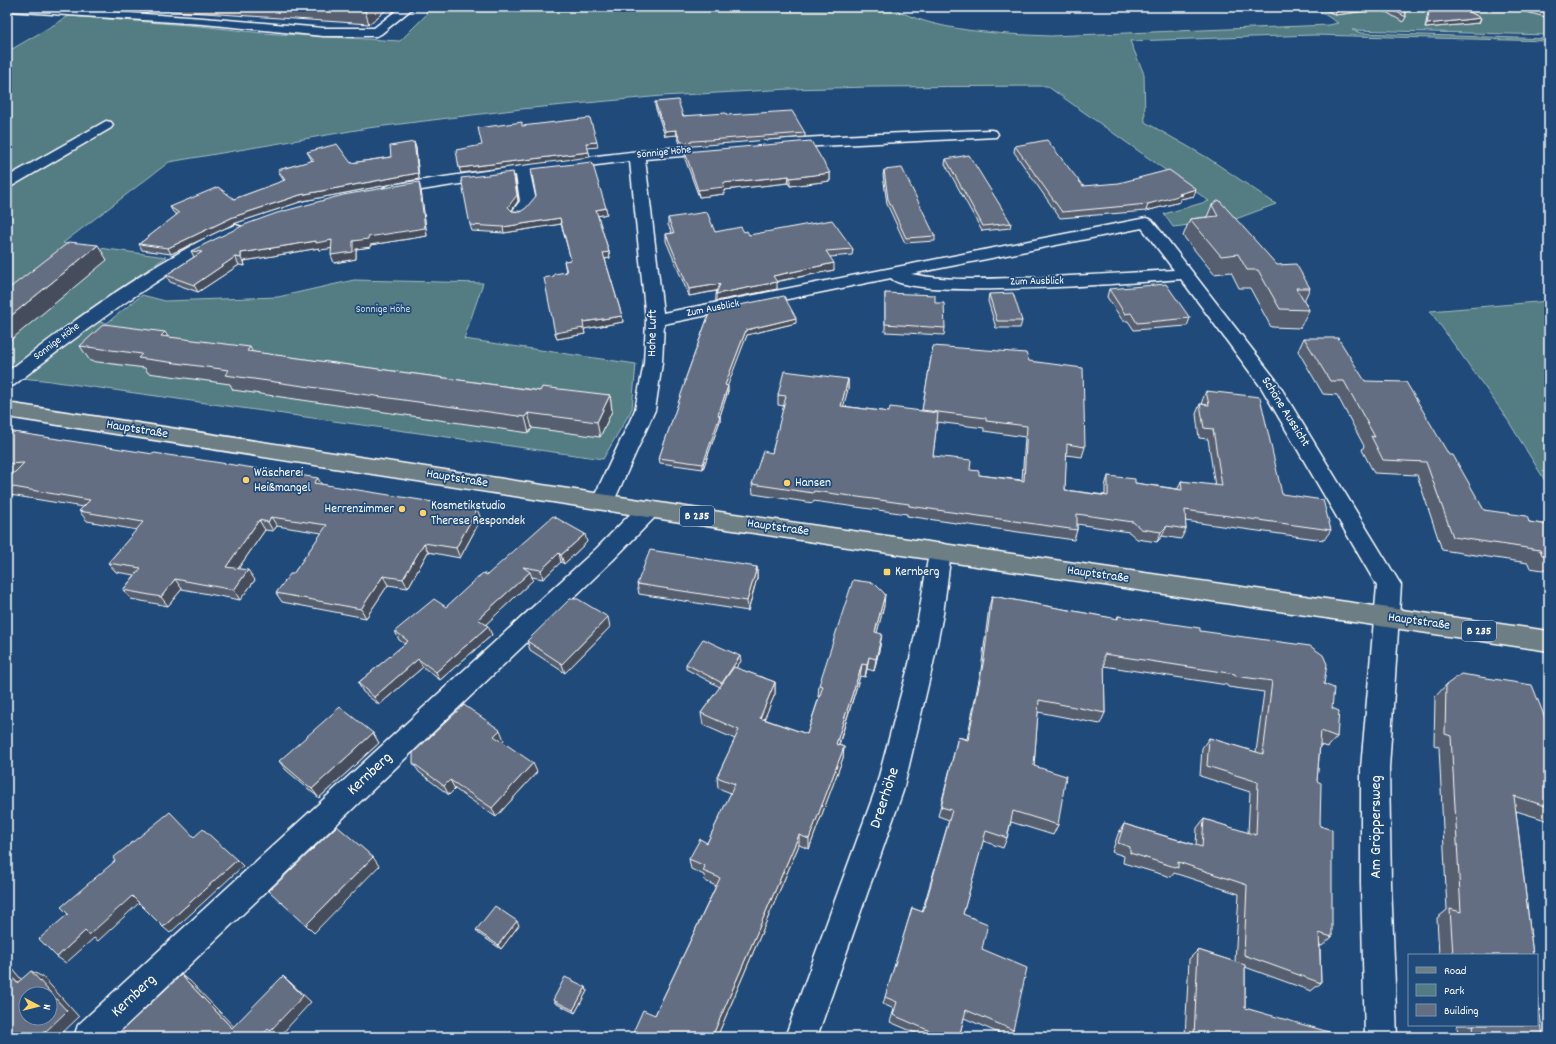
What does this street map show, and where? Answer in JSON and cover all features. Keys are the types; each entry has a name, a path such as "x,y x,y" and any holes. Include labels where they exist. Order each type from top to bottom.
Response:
{"main road":[{"name":"Hauptstraße","path":"7,410 649,509 1549,641"}],"street":[{"path":"7,8 203,21 323,32 378,32 408,7"},
{"path":"7,183 106,125"},
{"name":"Sonnige Höhe","path":"375,192 522,170 637,156 822,140 991,134"},
{"name":"Hohe Luft","path":"603,501 646,410 653,363 655,320 637,156"},
{"path":"519,213 528,201 522,170"},
{"name":"Sonnige Höhe","path":"7,381 106,306 149,277 208,242 252,223"},
{"name":"Zum Ausblick","path":"655,320 1146,224"},
{"name":"Schöne Aussicht","path":"1146,224 1186,274 1269,384 1389,585 1387,617"},
{"name":"Zum Ausblick","path":"889,275 924,283 966,284 1081,282 1186,274"},
{"name":"Kernberg","path":"90,1037 605,554 649,509"},
{"name":"Dreerhöhe","path":"801,1037 889,791 921,664 931,614 940,552"},
{"name":"Am Gröppersweg","path":"1381,1037 1376,883 1375,768 1387,617"}],"green space":[{"path":"427,7 892,7 927,22 947,27 990,33 1050,36 1329,25 1338,23 1313,7 1549,7 1549,35 1352,30 1361,33 1549,39 1549,41 1314,35 1130,41 1144,74 1145,122 1208,158 1276,204 1233,220 1173,227 1164,214 1209,201 1047,86 871,87 790,89 662,96 521,109 368,128 169,162 63,243 166,257 75,319 107,323 142,295 165,301 278,297 354,280 483,283 464,339 636,364 632,409 603,459 43,380 7,377 7,52 69,16 200,26 262,33 400,41 426,15"},
{"path":"1549,301 1549,487 1504,414 1430,311"}],"building":[{"path":"298,7 371,7 365,11"},
{"path":"1330,7 1366,7 1337,10"},
{"path":"1387,7 1405,7 1406,17"},
{"path":"1430,7 1460,7 1481,18 1427,24"},
{"path":"1526,7 1549,7 1549,13"},
{"path":"678,100 683,116 792,111 805,133 681,142 676,130 665,131 655,102"},
{"path":"590,118 597,142 586,143 589,152 459,168 456,150 482,145 478,128 522,122 522,126"},
{"path":"1047,140 1083,186 1119,183 1169,170 1196,189 1179,194 1182,195 1148,204 1062,212 1015,146"},
{"path":"811,141 830,173 790,178 789,176 723,183 724,187 698,190 685,152"},
{"path":"414,142 418,173 300,195 233,217 168,248 139,244 179,213 170,207 218,187 234,199 285,180 278,170 314,160 307,152 337,144 351,163 391,157 390,146"},
{"path":"969,155 1011,223 983,226 946,159"},
{"path":"592,162 606,208 596,210 609,252 603,253 622,316 583,322 584,328 555,333 544,278 554,276 554,274 567,272 564,261 571,260 560,218 503,227 470,225 461,178 513,172 517,195 508,207 512,211 520,212 526,208 536,196 531,169"},
{"path":"902,168 935,236 906,238 888,199 884,170"},
{"path":"419,182 425,228 368,237 368,239 353,241 353,252 331,255 332,240 316,243 316,241 241,253 241,258 235,257 194,285 166,275 202,252 191,251 244,225 277,213 343,195"},
{"path":"1219,200 1277,265 1296,264 1310,288 1296,288 1309,310 1280,309 1258,270 1247,270 1238,254 1221,256 1190,219 1218,216 1212,205"},
{"path":"707,212 715,232 741,227 744,232 747,231 749,235 832,220 853,249 826,251 834,263 773,276 777,282 716,294 720,284 689,289 666,234 674,233 668,218"},
{"path":"69,242 98,245 7,319 7,290"},
{"path":"1166,284 1190,318 1137,323 1131,313 1125,314 1109,289"},
{"path":"885,293 935,295 935,303 944,303 945,328 885,324"},
{"path":"1013,293 1022,321 997,321 989,294"},
{"path":"784,296 796,318 746,330 725,385 728,386 718,415 720,416 703,464 659,458 710,311"},
{"path":"104,324 165,332 161,336 250,347 247,351 540,391 542,387 610,395 597,422 528,413 525,417 225,375 229,370 138,358 142,354 80,346"},
{"path":"1304,338 1338,338 1365,381 1406,382 1449,455 1453,455 1484,510 1527,516 1529,522 1549,525 1549,556 1542,555 1540,550 1453,537 1426,462 1383,460 1371,436 1375,437 1344,381 1330,381"},
{"path":"933,346 1026,353 1029,361 1083,368 1085,447 1067,444 1065,490 1108,496 1108,476 1135,479 1135,483 1182,490 1181,481 1222,486 1213,429 1204,428 1200,404 1209,405 1206,391 1260,397 1282,494 1323,500 1331,530 1185,510 1186,529 1167,526 1161,532 1141,529 1133,522 1077,514 1077,530 909,506 909,504 814,491 813,493 752,484 763,451 772,453 786,396 778,395 784,371 848,379 841,406 889,412 890,407 938,413 933,456 971,460 970,470 979,471 979,475 1024,481 1027,426 986,421 986,418 922,410"},
{"path":"7,431 318,478 314,483 477,509 456,548 424,543 403,579 383,576 361,609 276,593 290,574 293,574 327,525 271,517 268,522 259,520 226,567 248,570 234,590 175,579 161,597 123,590 141,568 108,563 143,522 79,511 90,500 7,486 7,480 24,463 7,464"},
{"path":"553,516 585,534 561,555 559,553 541,570 523,567 530,572 478,619 488,626 436,672 418,659 374,697 358,683 408,641 395,631 434,599 446,607 483,573 487,575"},
{"path":"650,550 757,567 747,601 637,584"},
{"path":"853,580 874,583 885,594 875,632 882,634 876,659 869,657 867,665 862,664 836,744 844,747 809,839 799,835 712,1037 640,1037 642,1034 634,1030 643,1010 655,1015 720,878 703,871 705,866 689,859 700,839 707,843 735,784 717,777 739,730 701,713 734,667 775,682 760,718 807,734 823,686 819,685"},
{"path":"992,596 1118,619 1118,616 1200,628 1200,631 1310,646 1323,655 1327,664 1324,684 1334,688 1332,708 1339,711 1337,737 1321,731 1317,781 1321,783 1320,826 1332,830 1332,937 1319,933 1321,983 1244,955 1247,885 1178,862 1178,868 1130,853 1130,847 1118,843 1124,824 1202,847 1204,819 1256,835 1258,782 1207,766 1209,738 1263,754 1272,681 1104,654 1105,713 1039,700 1034,766 1066,776 1058,825 1013,811 1007,838 986,831 963,914 988,924 982,949 1027,968 1013,1030 966,1010 959,1037 944,1037 893,1015 897,1002 885,997 912,908 923,912 952,810 941,807 958,737 968,740 984,659"},
{"path":"570,599 578,599 608,617 562,664 527,641"},
{"path":"703,639 740,656 722,683 686,664"},
{"path":"1461,674 1532,685 1549,728 1549,807 1514,796 1533,954 1453,954 1450,909 1461,912 1451,736 1445,734 1446,685"},
{"path":"464,705 500,730 494,736 533,763 492,808 450,780 444,786 413,763 413,753"},
{"path":"340,707 373,733 312,789 279,761"},
{"path":"170,812 194,837 203,829 237,860 163,927 132,896 89,935 85,931 57,957 39,939 68,914 61,907 115,861 113,858"},
{"path":"337,826 373,857 306,925 269,891"},
{"path":"495,906 517,921 498,945 476,930"},
{"path":"1198,950 1245,965 1245,1008 1329,1032 1330,1037 1194,1037"},
{"path":"7,970 17,983 31,971 44,986 18,986 18,1026 51,1026 40,1037 7,1037"},
{"path":"181,975 232,1028 283,976 303,996 270,1031 268,1029 261,1037 115,1037"},
{"path":"565,977 586,987 573,1010 553,1000"},
{"path":"1538,998 1543,1037 1474,1037 1473,1026 1538,1026"},
{"path":"58,1001 67,1011 58,1020"}],"place":[{"name":"Wäscherei Heißmangel","path":"246,480"},
{"name":"Hansen","path":"787,483"},
{"name":"Herrenzimmer","path":"402,509"},
{"name":"Kosmetikstudio Therese Respondek","path":"423,513"},
{"name":"Kernberg","path":"887,572"}]}
